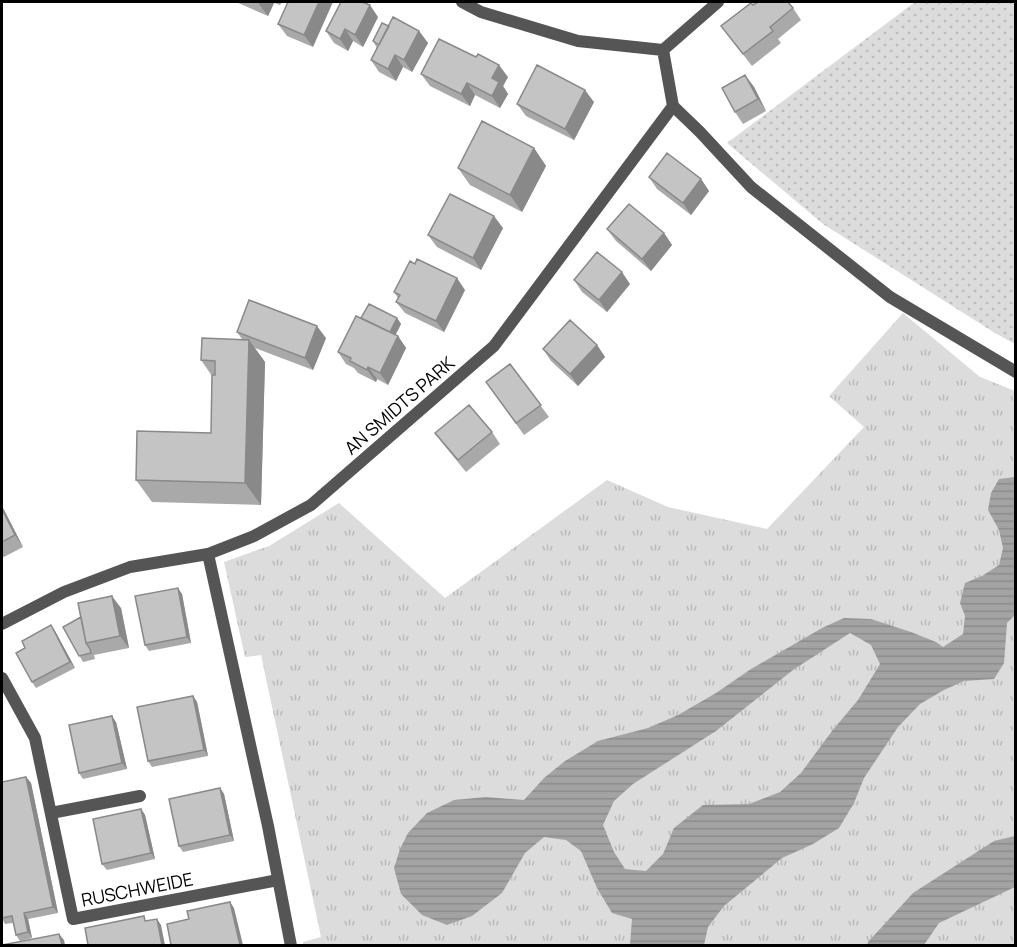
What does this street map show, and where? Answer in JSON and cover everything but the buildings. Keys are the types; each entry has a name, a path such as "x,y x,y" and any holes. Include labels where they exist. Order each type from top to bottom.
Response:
{"street":[{"path":"462,2 481,12 578,41 663,50 718,2"},
{"path":"663,50 673,106 751,187 890,297 1016,372"},
{"name":"AN SMIDTS PARK","path":"2,624 64,592 130,567 208,554 254,536 311,506 494,346 673,106"},
{"path":"208,554 291,945"},
{"name":"RUSCHWEIDE","path":"2,678 35,738 73,919 278,880"},
{"path":"51,813 140,796"}],"green space":[{"path":"915,2 1015,2 1015,344 823,224 727,143"},
{"path":"903,313 980,377 1015,391 1015,945 303,945 303,942 321,937 261,655 245,657 224,562 269,546 339,503 445,598 607,480 668,507 767,529 864,427 829,396"}],"shaded area":[{"path":"1015,477 1015,615 1007,623 1004,663 994,679 964,681 920,704 898,727 864,778 854,803 839,828 813,844 782,858 724,906 708,927 704,945 630,945 632,919 612,913 597,888 581,851 566,840 544,837 525,853 502,893 472,916 447,925 422,915 401,894 394,868 400,849 408,833 427,813 454,800 486,797 524,800 544,778 565,761 598,741 648,728 678,715 822,628 844,618 871,619 911,632 943,647 963,634 965,616 960,603 965,583 999,565 1003,548 999,530 988,510 991,493 999,479","holes":["850,633 871,645 880,664 858,700 801,773 780,792 749,804 703,805 674,828 663,854 646,871 625,869 614,852 603,825 614,801 633,784 716,731 793,670"]},
{"path":"1015,836 1015,887 939,923 924,945 867,945 913,893 994,841"}]}
